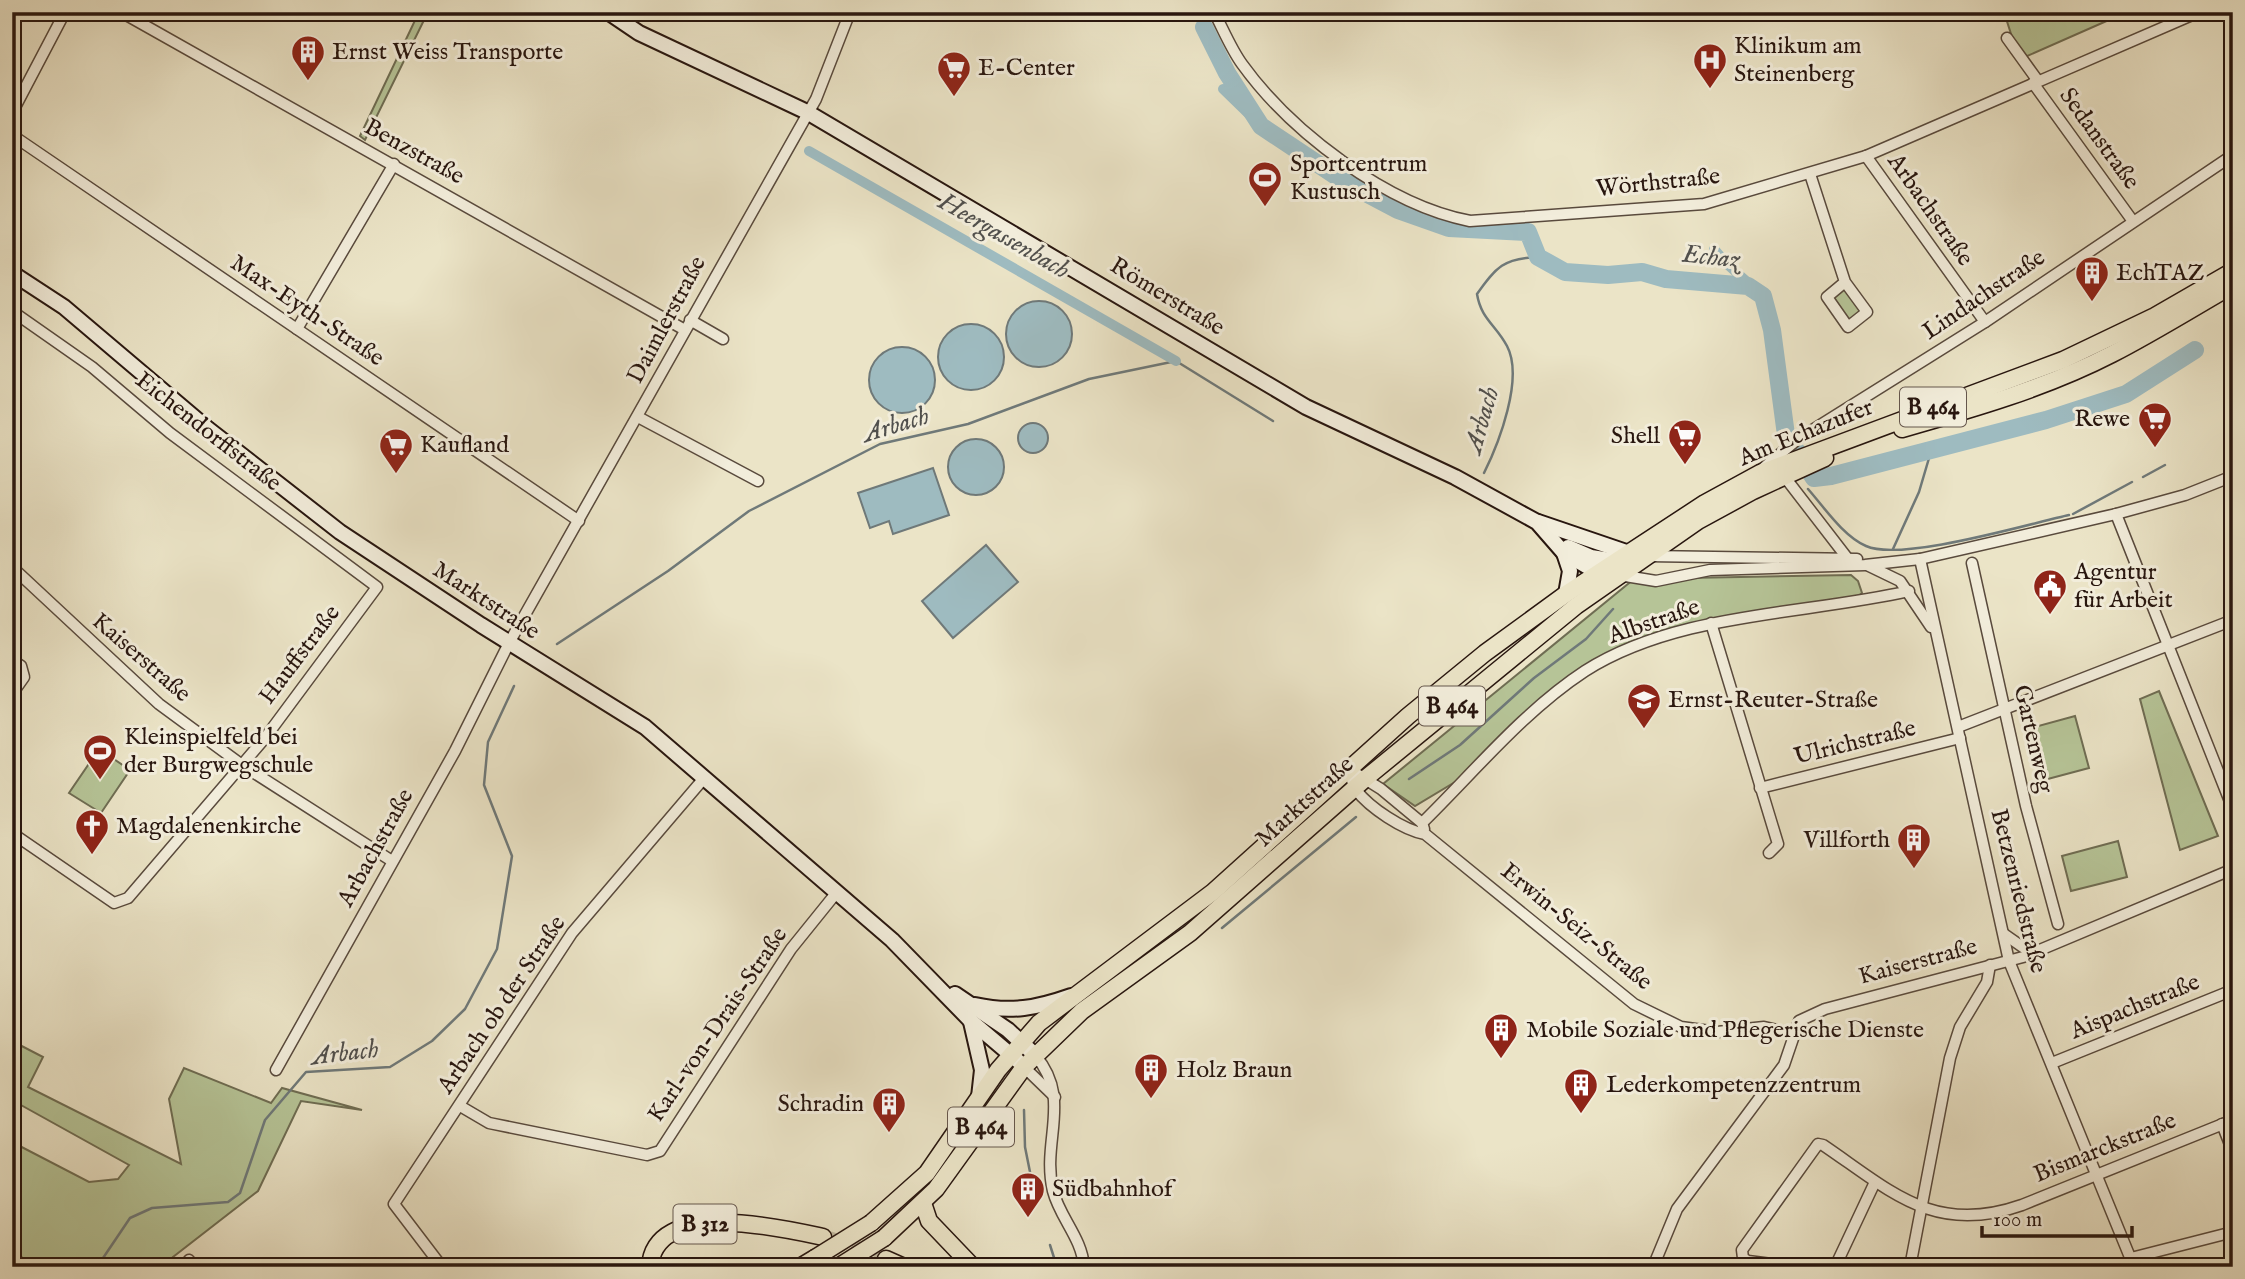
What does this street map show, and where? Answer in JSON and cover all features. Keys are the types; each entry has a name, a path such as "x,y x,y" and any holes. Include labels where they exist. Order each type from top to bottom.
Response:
{"main road":[{"name":"Römerstraße","path":"608,12 639,33 807,112 1306,407 1455,477 1536,522 1564,553 1598,573"},
{"name":"Am Echazufer","path":"1598,573 1630,562 1804,452 2063,360 2155,316 2233,271"},
{"name":"Marktstraße","path":"12,273 64,307 208,429 340,532 509,643 645,727 837,892 928,975 971,1021 1016,1048"},
{"name":"Am Echazufer","path":"1804,452 1899,430 2028,390 2111,354 2233,285"},
{"name":"Am Echazufer","path":"1630,562 1653,538 1705,503 1760,473 1785,466"},
{"path":"1536,522 1604,545 1630,562"},
{"path":"1604,545 1653,538"},
{"name":"Römerstraße","path":"1553,540 1591,557 1630,562"},
{"path":"1564,553 1570,571 1566,594"},
{"name":"Marktstraße","path":"1030,1061 1082,1011 1190,933 1522,647 1630,562"},
{"name":"Marktstraße","path":"1016,1048 1072,995 1172,925 1213,892 1349,769 1485,653 1598,573"},
{"name":"Marktstraße","path":"928,975 967,1003 1016,1048"},
{"path":"967,1003 1010,1011 1027,1009 1072,995"},
{"path":"971,1021 982,1070 979,1097"},
{"path":"1016,1048 1030,1061"},
{"name":"B 464","path":"800,1267 871,1223 926,1173 1016,1048"},
{"name":"B 464","path":"838,1267 884,1238 923,1203 1030,1061"},
{"path":"923,1203 929,1221 973,1267"},
{"name":"B 312","path":"650,1267 656,1247 666,1236 694,1224 752,1225 823,1237"},
{"path":"12,1259 17,1267"},
{"path":"886,1259 904,1267"}],"street":[{"path":"12,113 65,12"},
{"name":"Benzstraße","path":"121,12 687,325 723,339"},
{"name":"Daimlerstraße","path":"509,643 816,99 850,12"},
{"name":"Wörthstraße","path":"1214,12 1241,63 1279,109 1356,170 1404,201 1438,215 1470,221 1704,204 1810,174 1867,156 2199,12"},
{"name":"Sedanstraße","path":"2007,38 2132,220"},
{"name":"Max-Eyth-Straße","path":"12,135 579,521"},
{"name":"Lindachstraße","path":"1804,452 2132,220 2233,155"},
{"name":"Arbachstraße","path":"1867,156 1985,322"},
{"path":"297,329 394,164"},
{"path":"1810,174 1844,282 1867,312 1848,327 1826,297 1844,282"},
{"name":"Eichendorffstraße","path":"12,311 92,367 170,433 377,587"},
{"path":"638,417 758,481"},
{"path":"1785,466 1833,542 1848,559"},
{"name":"Albstraße","path":"1630,562 1656,581 1710,570 1865,565 1906,561 2116,514 2185,495 2233,476"},
{"path":"2116,514 2233,809"},
{"path":"1824,556 1833,542"},
{"name":"Albstraße","path":"1630,562 1824,556 1906,561"},
{"name":"Betzenriedstraße","path":"1920,559 2009,961 2132,1262"},
{"name":"Gartenweg","path":"1972,563 2004,710 2058,924"},
{"name":"Albstraße","path":"1424,828 1540,706 1587,670 1641,643 1711,623 1854,604 1909,591 1900,581 1865,565"},
{"name":"Kaiserstraße","path":"12,567 159,704 242,765 392,861"},
{"name":"Hauffstraße","path":"12,833 114,903 128,898 242,765 377,587"},
{"name":"Betzenriedstraße","path":"1909,591 1936,633"},
{"name":"Ulrichstraße","path":"1760,788 1959,733 2004,710 2233,620"},
{"path":"1711,623 1778,844 1769,853"},
{"name":"Arbachstraße","path":"276,1070 455,751 509,643"},
{"path":"12,660 21,666 24,677 12,694"},
{"name":"Erwin-Seiz-Straße","path":"1349,769 1361,783 1424,828 1634,1004 1681,1027 1717,1032 1764,1027 1794,1034"},
{"name":"Arbach ob der Straße","path":"442,1267 394,1205 572,933 705,777"},
{"name":"Erwin-Seiz-Straße","path":"1361,783 1367,802 1404,825 1424,828"},
{"name":"Kaiserstraße","path":"1794,1034 1800,1021 1811,1013 2009,961 2233,869"},
{"name":"Karl-von-Drais-Straße","path":"460,1107 489,1123 647,1155 660,1151 791,948 837,892"},
{"name":"Kaiserstraße","path":"2003,933 2021,947 2035,949"},
{"path":"1910,1267 1950,1058 1960,1027 1987,982 1990,965"},
{"name":"Aispachstraße","path":"2052,1063 2233,990"},
{"path":"1653,1267 1677,1209 1784,1065 1794,1034"},
{"path":"1030,1061 1055,1097"},
{"path":"1030,1061 1051,1076 1056,1113 1048,1154 1054,1193 1078,1241 1084,1267"},
{"name":"Bismarckstraße","path":"1795,1267 1748,1261 1741,1255 1747,1240 1816,1146 1823,1144 1875,1182 1920,1208 1954,1216 1995,1213 2233,1120"},
{"path":"2222,1124 2233,1152"},
{"path":"1835,1267 1875,1182"},
{"path":"2132,1262 2233,1232"}],"green space":[{"path":"419,12 428,12 365,140 360,136"},
{"path":"2004,12 2127,12 2025,57 2012,37"},
{"path":"1844,287 1862,311 1848,321 1831,297"},
{"path":"1851,575 1858,581 1862,593 1854,600 1710,619 1638,640 1585,668 1480,767 1415,806 1383,784 1634,579"},
{"path":"2159,691 2218,836 2180,850 2140,699"},
{"path":"2075,716 2089,768 2044,780 2031,728"},
{"name":"Kleinspielfeld bei der Burgwegschule","path":"99,749 130,770 101,813 69,793"},
{"path":"2118,841 2127,877 2071,891 2062,856"},
{"path":"12,1041 43,1057 28,1087 181,1164 169,1099 184,1068 271,1103 282,1088 362,1110 301,1101 258,1191 173,1257 179,1267 28,1267 12,1242 12,1142 89,1182 118,1179 129,1165 19,1104 12,1115"}],"water":[{"path":"1045,301 1063,310 1070,321 1070,347 1063,358 1052,365 1033,367 1015,358 1008,347 1006,328 1015,310 1026,303"},
{"path":"977,324 995,333 1002,344 1002,370 995,381 984,388 965,390 947,381 940,370 938,351 947,333 958,326"},
{"path":"908,347 926,356 933,367 933,393 926,404 915,411 896,413 878,404 871,393 869,374 878,356 889,349"},
{"path":"1033,423 1039,424 1047,432 1047,444 1039,452 1033,453 1027,452 1019,444 1018,438 1019,432 1027,424"},
{"path":"970,439 982,439 992,443 1000,451 1004,467 1000,483 992,491 982,495 970,495 960,491 952,483 948,473 948,461 952,451 960,443"},
{"path":"933,468 949,515 893,534 889,521 870,528 858,493"},
{"path":"986,545 1018,582 953,638 922,601"}],"waterway":[{"name":"Heergassenbach","path":"524,12 540,16"},
{"name":"Echaz","path":"1204,27 1227,73 1261,126 1345,182 1398,210 1449,228 1528,232 1538,257 1565,272 1608,275 1642,272 1666,279 1748,286 1763,296 1772,330 1786,435 1814,478 1831,476 2046,420 2126,394 2195,350"},
{"path":"1223,89 1261,126"},
{"name":"Heergassenbach","path":"809,151 1176,361"},
{"path":"1714,249 1763,296"},
{"name":"Arbach","path":"1484,473 1502,428 1513,375 1512,359 1507,346 1485,316 1477,294 1502,266 1517,259 1538,257"},
{"name":"Arbach","path":"557,644 668,571 749,511 880,444 968,424 1089,379 1176,361 1273,421"},
{"path":"1893,549 1919,492 1932,448"},
{"path":"2143,477 2165,465"},
{"path":"2073,514 2132,482"},
{"path":"1808,489 1849,535 1866,546 1883,550 1935,546 2069,515"},
{"path":"1409,779 1460,745 1534,678 1586,639 1613,609"},
{"name":"Arbach","path":"97,1267 130,1218 152,1208 228,1202 240,1193 265,1120 306,1072 390,1067 432,1041 465,1009 497,949 512,856 484,785 488,742 514,686"},
{"path":"1222,928 1356,817"},
{"path":"1024,1110 1025,1147 1032,1182"},
{"path":"1050,1245 1057,1267"}],"tunnel":[{"path":"829,1239 886,1259"}],"place":[{"name":"Ernst Weiss Transporte","path":"308,82"},
{"name":"Klinikum am Steinenberg","path":"1710,90"},
{"name":"E-Center","path":"954,98"},
{"name":"Sportcentrum Kustusch","path":"1265,208"},
{"name":"EchTAZ","path":"2092,303"},
{"name":"Rewe","path":"2155,449"},
{"name":"Shell","path":"1685,466"},
{"name":"Kaufland","path":"396,475"},
{"name":"Agentur für Arbeit","path":"2050,616"},
{"name":"Ernst-Reuter-Straße","path":"1644,730"},
{"name":"Kleinspielfeld bei der Burgwegschule","path":"100,781"},
{"name":"Magdalenenkirche","path":"92,856"},
{"name":"Villforth","path":"1914,870"},
{"name":"Mobile Soziale und Pflegerische Dienste","path":"1501,1060"},
{"name":"Holz Braun","path":"1151,1100"},
{"name":"Lederkompetenzzentrum","path":"1581,1115"},
{"name":"Schradin","path":"889,1134"},
{"name":"Südbahnhof","path":"1028,1219"}]}
